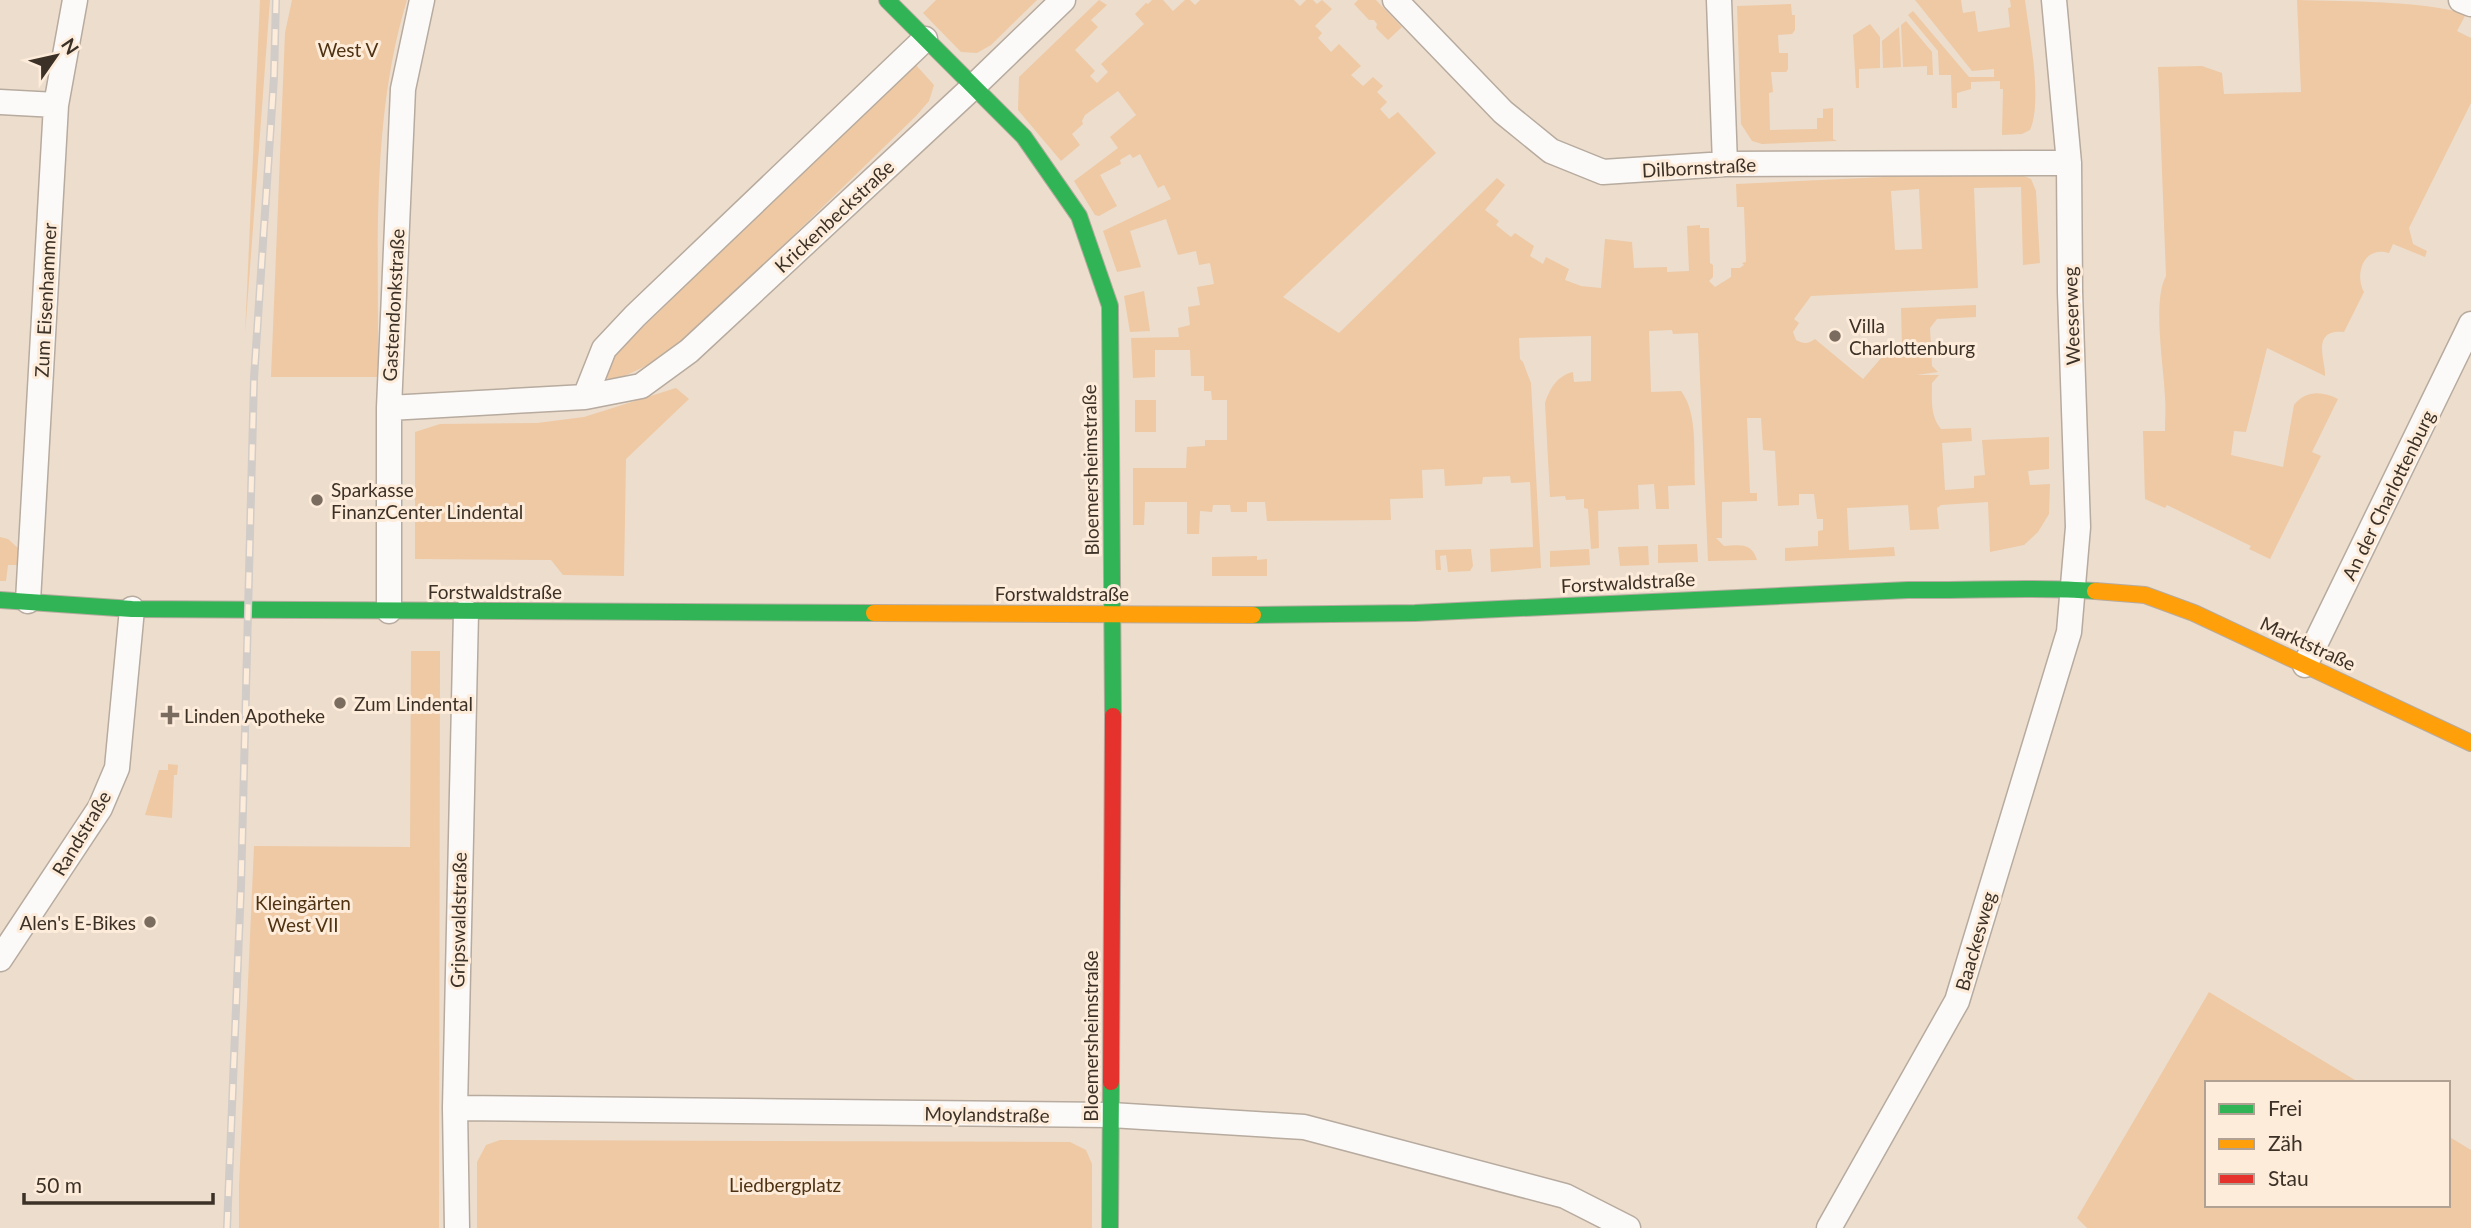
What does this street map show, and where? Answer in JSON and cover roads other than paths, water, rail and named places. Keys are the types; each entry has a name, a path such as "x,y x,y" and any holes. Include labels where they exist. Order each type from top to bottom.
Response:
{"street":[{"name":"Zum Eisenhammer","path":"27,601 56,106 75,0"},
{"name":"Gastendonkstraße","path":"389,611 389,408 403,89 422,0"},
{"name":"Bloemersheimstraße","path":"887,0 1024,137 1079,216 1110,306 1113,614 1110,1228"},
{"name":"Krickenbeckstraße","path":"389,408 585,397 641,386 690,351 1063,0"},
{"name":"Dilbornstraße","path":"1395,0 1503,112 1551,151 1603,172 1725,164 2069,163"},
{"path":"1718,0 1725,164"},
{"name":"Weeserweg","path":"2054,0 2069,163 2070,292 2078,527 2069,632"},
{"path":"2461,0 2471,4"},
{"path":"585,397 604,349 635,316 925,38"},
{"path":"0,102 56,106"},
{"name":"An der Charlottenburg","path":"2305,665 2471,324"},
{"name":"Forstwaldstraße","path":"0,600 132,609 1253,615 1415,612 1909,590 1984,591 2043,587 2124,592"},
{"name":"Marktstraße","path":"2124,592 2145,595 2194,612 2471,743"},
{"name":"Randstraße","path":"0,959 100,808 117,768 132,609"},
{"name":"Gripswaldstraße","path":"457,1228 455,1108 466,612"},
{"name":"Baackesweg","path":"1829,1228 1957,1000 2069,632"},
{"name":"Moylandstraße","path":"455,1108 1111,1115 1304,1127 1564,1196 1628,1228"}],"railway":[{"path":"227,1228 241,886 254,378 274,77 276,0"}],"place":[{"name":"Villa Charlottenburg","path":"1835,336"},
{"name":"Sparkasse FinanzCenter Lindental","path":"317,500"},
{"name":"Zum Lindental","path":"340,703"},
{"name":"Linden Apotheke","path":"170,715"},
{"name":"Alen's E-Bikes","path":"150,922"}],"park label":[{"name":"West V","path":"348,49"},
{"name":"Kleingärten West VII","path":"303,913"},
{"name":"Liedbergplatz","path":"785,1184"}]}
